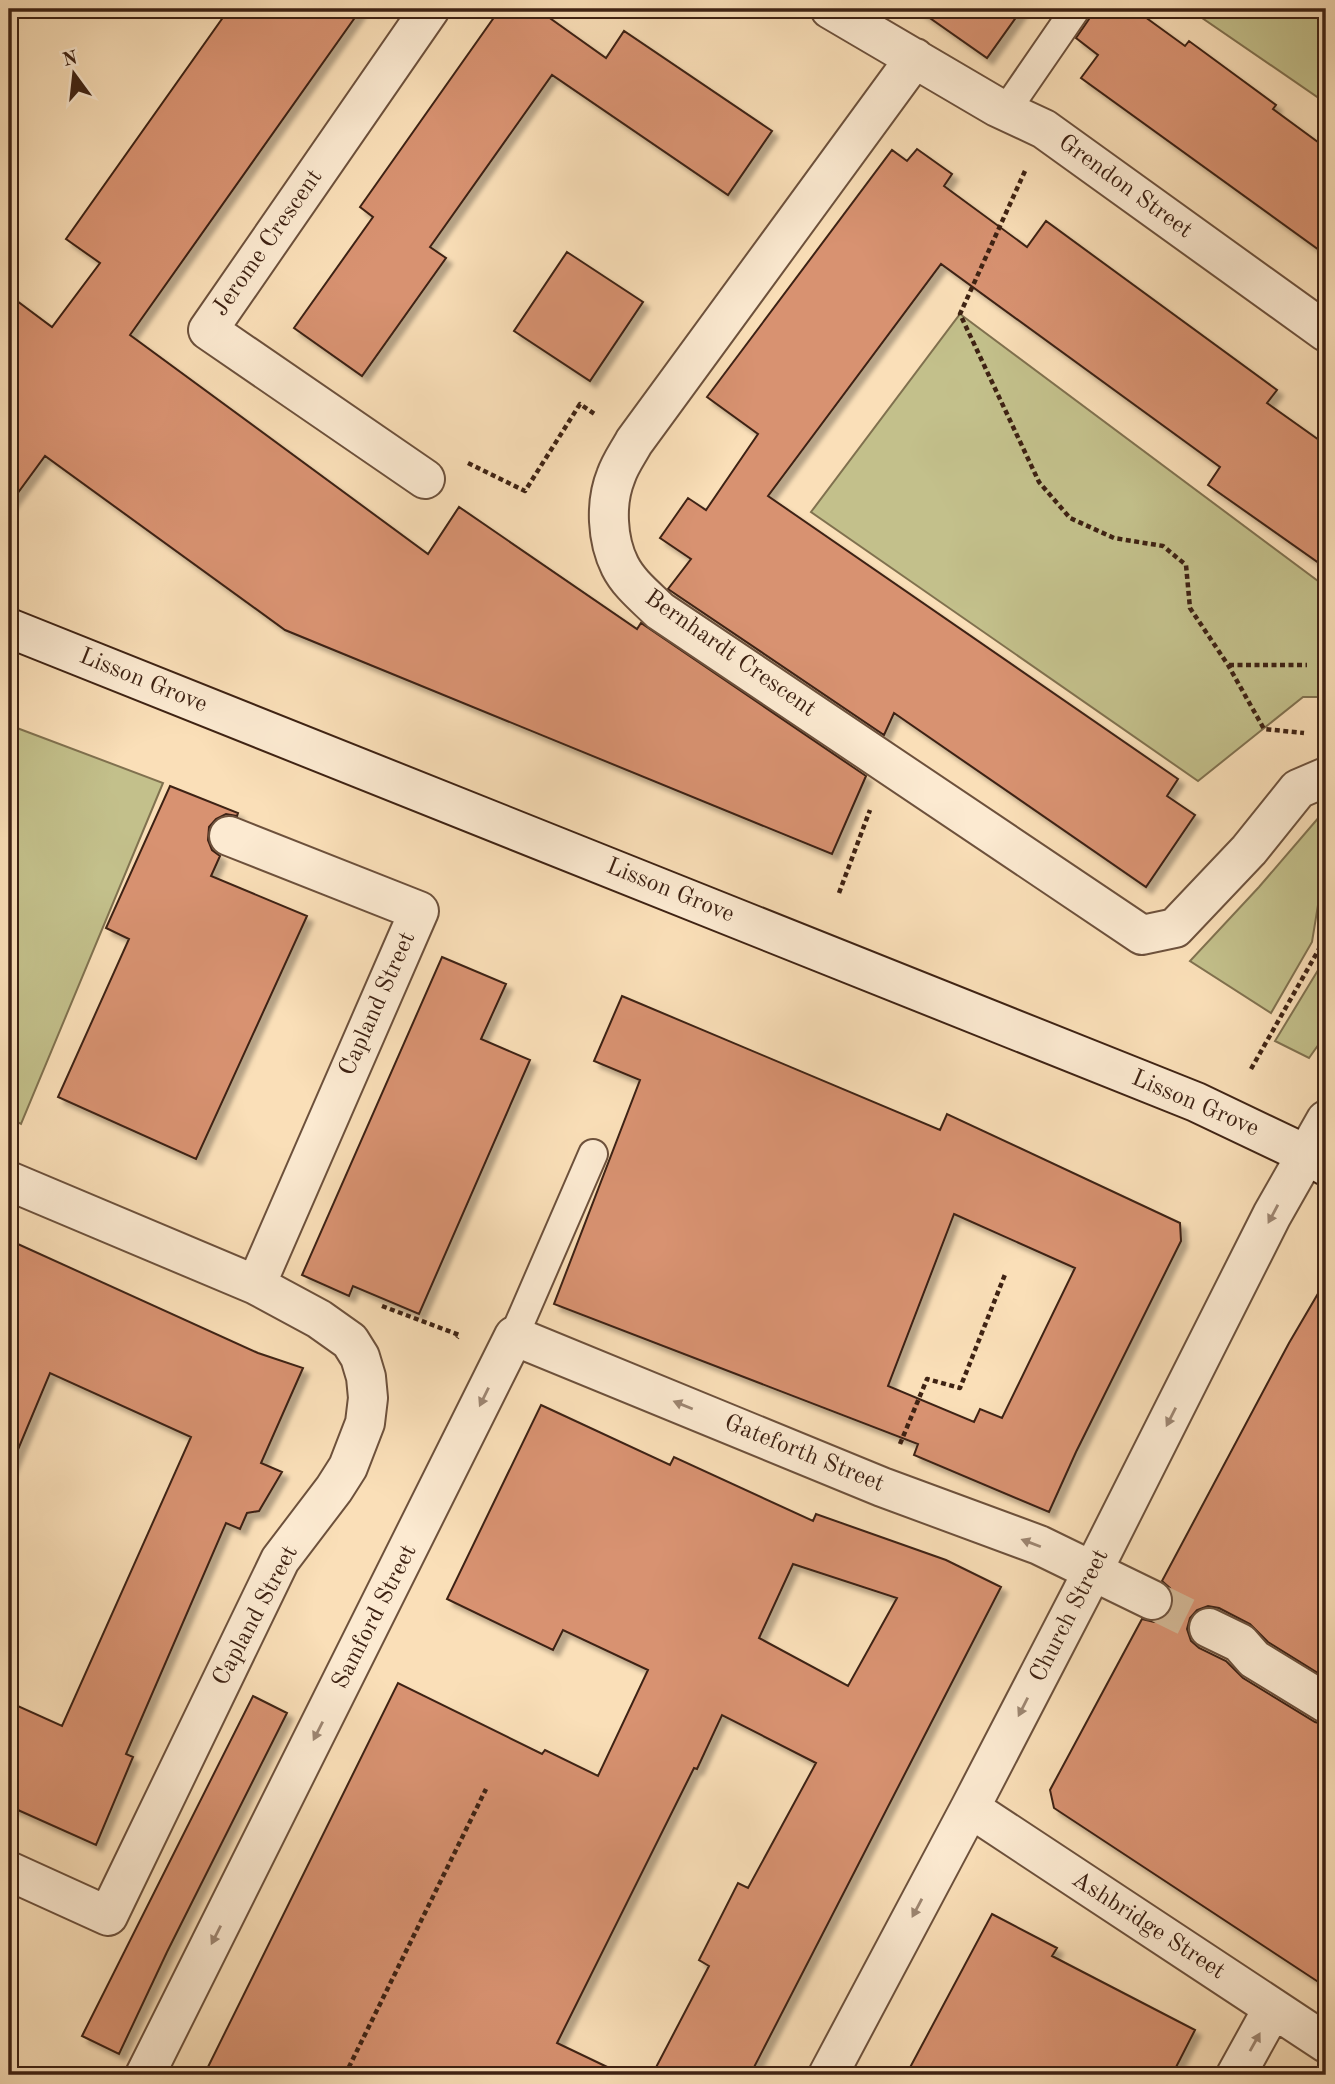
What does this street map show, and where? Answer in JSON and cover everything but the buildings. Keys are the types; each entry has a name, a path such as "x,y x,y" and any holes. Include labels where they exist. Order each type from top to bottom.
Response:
{"street":[{"name":"Jerome Crescent","path":"425,480 208,330 430,9"},
{"path":"830,9 915,58"},
{"name":"Grendon Street","path":"915,58 997,107 1044,129 1326,332"},
{"name":"Bernhardt Crescent","path":"915,58 634,442 616,476 609,508 612,543 620,567 635,587 660,611 1142,935 1175,928 1249,850 1297,789 1326,777"},
{"name":"Lisson Grove","path":"9,628 1196,1102 1316,1160"},
{"name":"Capland Street","path":"229,836 419,911 256,1285"},
{"name":"Church Street","path":"828,2075 1093,1571 1272,1215 1316,1160 1326,1120"},
{"name":"Capland Street","path":"9,1181 256,1285 319,1319 350,1341 360,1357 368,1398 365,1423 348,1467 280,1560 108,1916 9,1871"},
{"name":"Gateforth Street","path":"514,1336 882,1487 1039,1545 1152,1600"},
{"name":"Samford Street","path":"145,2075 514,1336"},
{"path":"1209,1628 1240,1643 1254,1658 1326,1703"},
{"name":"Ashbridge Street","path":"970,1808 1326,2043"},
{"path":"1236,2075 1273,2008"}],"lane":[{"path":"997,107 1011,103 1075,10"},
{"name":"Samford Street","path":"514,1336 593,1154"}],"path":[{"path":"1044,129 960,314 1039,482 1070,518 1114,538 1163,546 1186,565 1190,608 1228,665 1264,729 1304,733"},
{"path":"425,480 444,451 525,491 580,404 634,442"},
{"path":"1228,665 1307,665"},
{"path":"839,893 887,763"},
{"path":"1251,1069 1323,942 1326,926"},
{"path":"882,1487 927,1379 960,1388 1006,1272"},
{"path":"334,1330 356,1296 458,1335 453,1346"},
{"path":"345,2075 486,1789"}],"shaded area":[{"path":"1189,9 1326,9 1326,103"},
{"path":"960,314 1326,587 1326,697 1303,697 1198,781 811,512"},
{"path":"9,725 163,783 21,1124 9,1118"},
{"path":"1320,816 1326,818 1326,856 1312,942 1271,1013 1190,961"},
{"path":"1326,957 1326,1034 1309,1058 1275,1041"}],"tunnel":[{"path":"1152,1600 1209,1628"}]}
